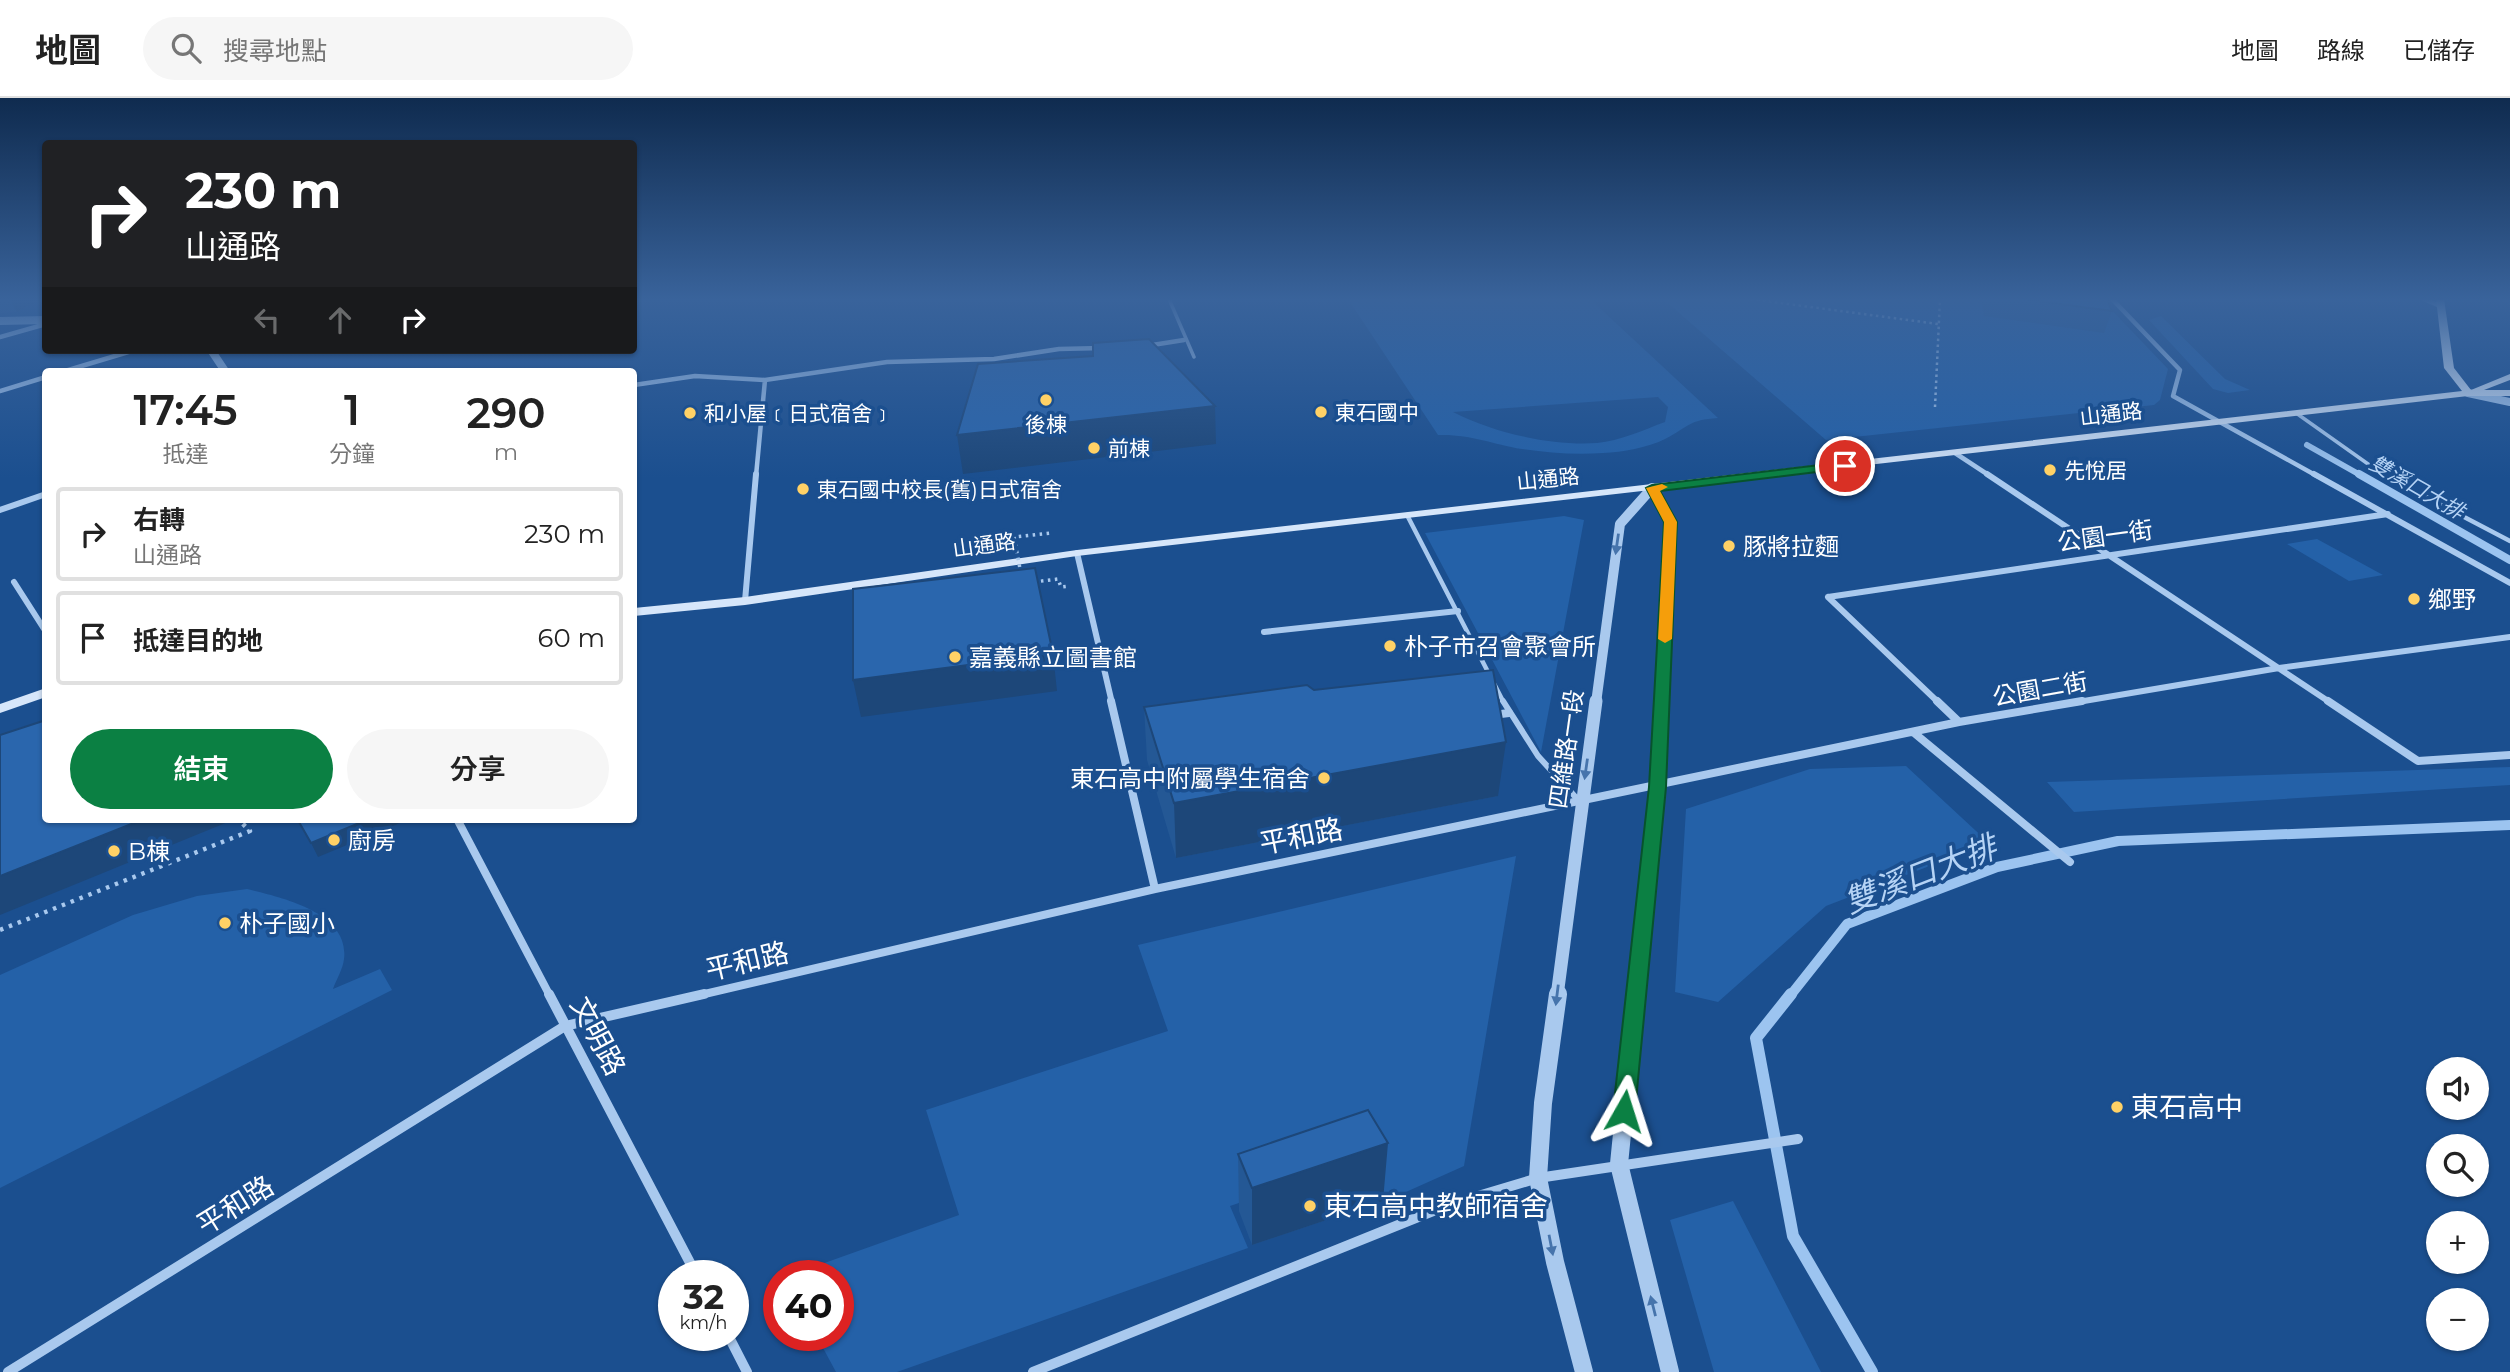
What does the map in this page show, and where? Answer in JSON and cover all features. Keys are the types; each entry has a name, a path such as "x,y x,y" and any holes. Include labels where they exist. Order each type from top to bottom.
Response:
{"main road":[{"path":"2448,358 2449,368 2468,393"},
{"path":"2468,393 2510,377"},
{"name":"山通路","path":"637,612 744,601 1077,552 2468,393"},
{"path":"2468,393 2510,393"},
{"path":"0,709 42,693"}],"street":[{"path":"75,368 107,358"},
{"path":"637,385 695,376 765,380 887,362 998,358"},
{"path":"2169,358 2180,370 2172,396 2510,583"},
{"path":"0,391 42,378"},
{"path":"744,601 765,380"},
{"path":"2468,393 2510,402"},
{"path":"1955,453 2418,761 2510,755"},
{"path":"1652,488 1671,522 1657,787 1619,1164 1670,1372"},
{"name":"四維路一段","path":"1584,1372 1555,1262 1538,1178 1544,1103 1581,803 1619,524 1652,488"},
{"path":"0,510 42,495"},
{"name":"公園一街","path":"1959,722 1828,597 2388,514"},
{"path":"1077,552 1155,889"},
{"path":"14,582 42,626"},
{"path":"1264,632 1458,611"},
{"name":"公園二街","path":"1581,803 1959,722 2279,668 2510,637"},
{"path":"1483,716 1509,713"},
{"path":"1913,732 2070,862"},
{"name":"平和路","path":"8,1372 565,1026 1155,889 1581,803"},
{"name":"文明路","path":"459,823 689,1260"},
{"path":"1033,1372 1448,1205 1538,1178 1798,1139"},
{"path":"736,1351 747,1372"}],"lane":[{"path":"2296,413 2383,475 2510,541"},
{"path":"1407,515 1509,713 1538,756 1581,803"}],"path":[{"path":"1935,407 1937,358"},
{"path":"977,541 1051,533"},
{"path":"1014,537 1023,584 1058,579"},
{"path":"0,930 250,831 242,823"}],"shaded area":[{"path":"1387,358 1654,358 1718,418 1695,422 1651,445 1603,453 1542,452 1438,435","holes":["1658,397 1668,407 1665,422 1623,438 1579,443 1542,440 1504,432 1453,412"]},
{"path":"1732,358 2158,358 2168,369 2160,400 2154,405 1826,440"},
{"path":"2185,358 2204,358 2225,379 2250,390 2228,393 2213,389"},
{"path":"1564,516 1584,520 1541,752 1425,533"},
{"path":"2317,539 2383,575 2349,581 2287,544"},
{"path":"1906,766 1989,843 1826,906 1718,1002 1675,992 1686,809 1810,769"},
{"path":"2510,767 2510,785 2074,812 2047,782"},
{"path":"1516,856 1464,1166 1388,1200 1366,1160 1230,1206 1248,1248 897,1372 836,1372 825,1351 854,1351 854,1260 833,1260 959,1215 926,1110 1168,1031 1138,945"},
{"path":"247,889 310,909 336,929 343,943 344,959 333,989 380,969 392,990 0,1188 0,975 133,915 197,896"},
{"path":"1733,1201 1821,1372 1714,1372 1670,1220"}],"building":[{"path":"1058,358 1168,358 1215,406 957,435 978,364"},
{"path":"1035,568 1053,654 853,680 853,589"},
{"path":"1493,670 1506,742 1174,803 1144,707 1307,685 1314,690"},
{"path":"42,721 42,823 134,823 0,876 0,735"},
{"path":"300,823 359,823 311,843"},
{"path":"1368,1110 1388,1143 1252,1188 1238,1154"}],"waterway":[{"name":"雙溪口大排","path":"2307,445 2362,476"},
{"name":"雙溪口大排","path":"2359,474 2510,560"},
{"name":"雙溪口大排","path":"1790,996 1847,924 1997,867 2118,841 2510,825"},
{"name":"雙溪口大排","path":"1791,994 1756,1038 1793,1236 1872,1372"}],"slow traffic":[{"path":"1662,487 1652,488 1671,522 1665,639"}],"place":[{"name":"後棟","path":"1046,400"},
{"name":"東石國中","path":"1321,412"},
{"name":"和小屋﹝日式宿舍﹞","path":"690,413"},
{"name":"前棟","path":"1094,448"},
{"name":"先悅居","path":"2050,470"},
{"name":"東石國中校長(舊)日式宿舍","path":"803,489"},
{"name":"豚將拉麵","path":"1729,546"},
{"name":"鄉野","path":"2414,599"},
{"name":"朴子市召會聚會所","path":"1390,646"},
{"name":"嘉義縣立圖書館","path":"955,657"},
{"name":"東石高中附屬學生宿舍","path":"1324,778"},
{"name":"廚房","path":"334,840"},
{"name":"B棟","path":"114,851"},
{"name":"朴子國小","path":"225,923"},
{"name":"東石高中","path":"2117,1107"},
{"name":"東石高中教師宿舍","path":"1310,1206"}],"route":[{"path":"1624,1111 1657,787 1671,522 1652,488 1845,466"}]}
